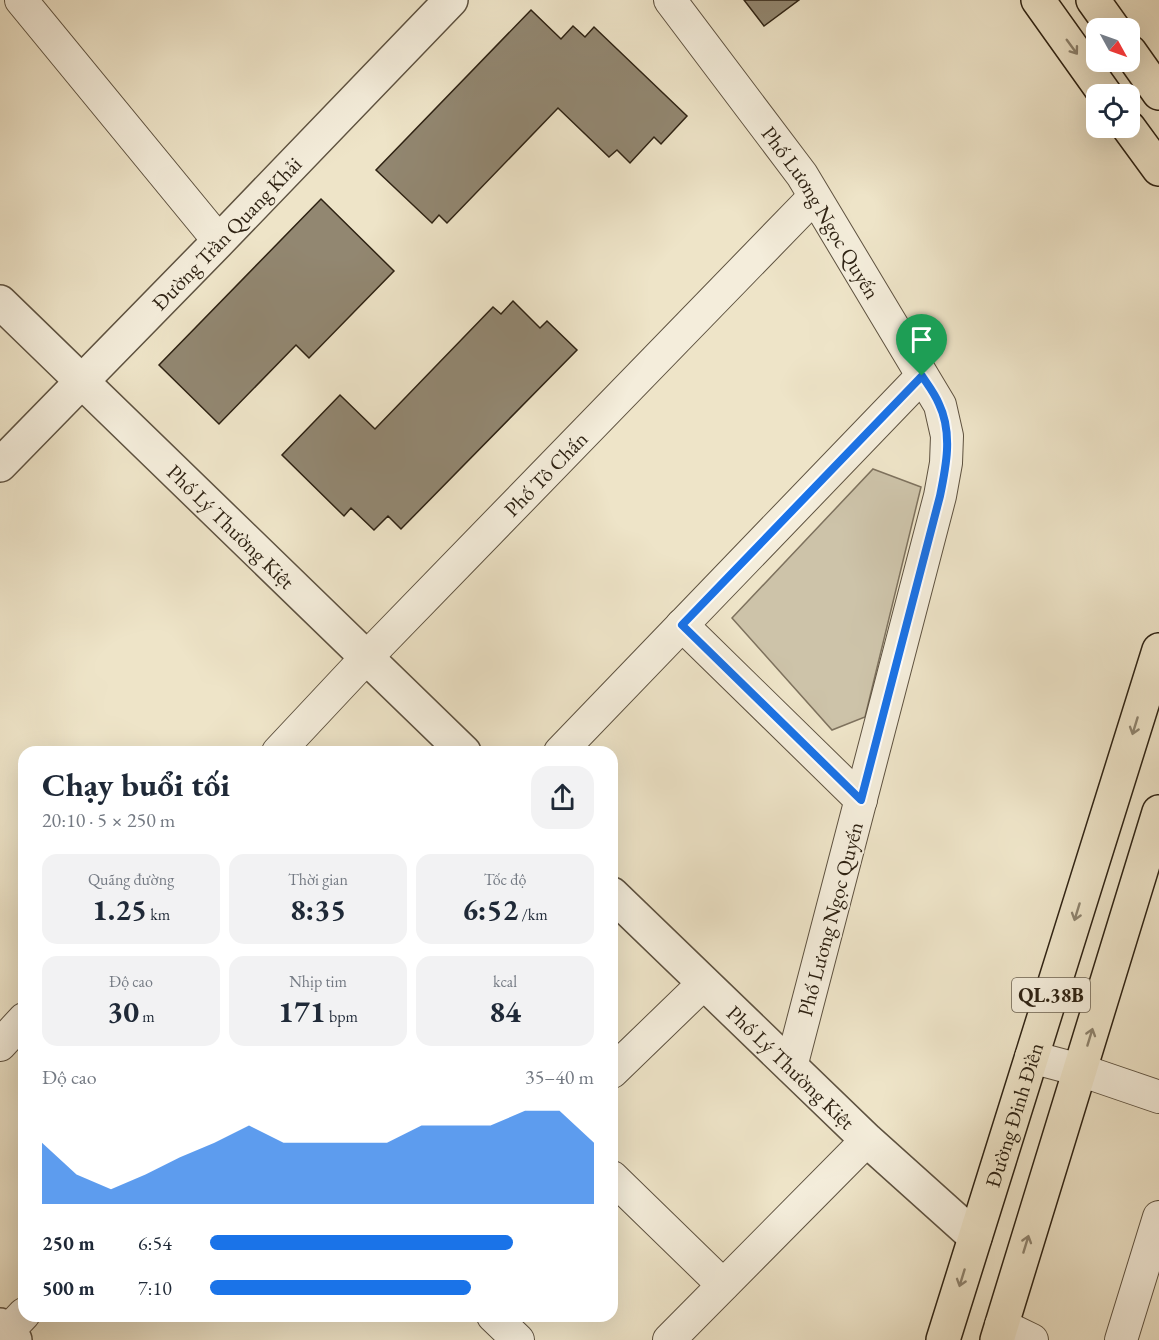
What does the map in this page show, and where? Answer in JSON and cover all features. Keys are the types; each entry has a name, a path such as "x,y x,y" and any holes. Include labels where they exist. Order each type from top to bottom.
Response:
{"highway":[{"path":"1038,0 1099,84"},
{"path":"1093,0 1106,18"},
{"path":"1140,66 1159,93"},
{"path":"1136,138 1159,169"},
{"name":"Đường Đinh Điền","path":"943,1340 1159,650"},
{"name":"QL.38B","path":"999,1333 1159,812"}],"street":[{"path":"21,0 219,241"},
{"name":"Đường Trần Quang Khải","path":"0,465 451,0"},
{"name":"Phố Lương Ngọc Quyến","path":"670,0 802,176 940,405 947,436 946,463 940,496 791,1067"},
{"name":"Phố Tô Chấn","path":"284,746 367,657 814,197"},
{"name":"Phố Lý Thường Kiệt","path":"0,302 458,746"},
{"path":"566,746 922,376"},
{"path":"682,625 861,800"},
{"name":"Phố Lý Thường Kiệt","path":"618,900 867,1140 975,1237"},
{"path":"618,1066 704,983"},
{"path":"0,1045 18,1026"},
{"path":"1031,1057 1080,1070 1159,1097"},
{"path":"669,1340 867,1140"},
{"path":"618,1183 723,1285"},
{"path":"1121,1340 1159,1217"},
{"path":"499,1322 518,1340"},
{"path":"999,1333 1032,1340"}],"shaded area":[{"path":"873,469 921,487 865,717 832,730 732,618"}],"building":[{"path":"744,0 799,0 764,26"},
{"path":"531,10 561,39 573,26 585,37 594,27 687,116 661,144 654,137 630,163 617,150 609,157 558,108 447,223 439,215 432,223 376,170"},
{"path":"321,199 394,271 309,358 296,345 219,424 159,365"},
{"path":"513,301 540,328 547,321 577,350 401,529 388,516 374,530 351,508 344,516 282,455 340,395 375,429 493,307 501,314"}],"route":[{"path":"922,376 940,405 947,436 946,463 940,496 861,800 682,625 922,376"}]}
